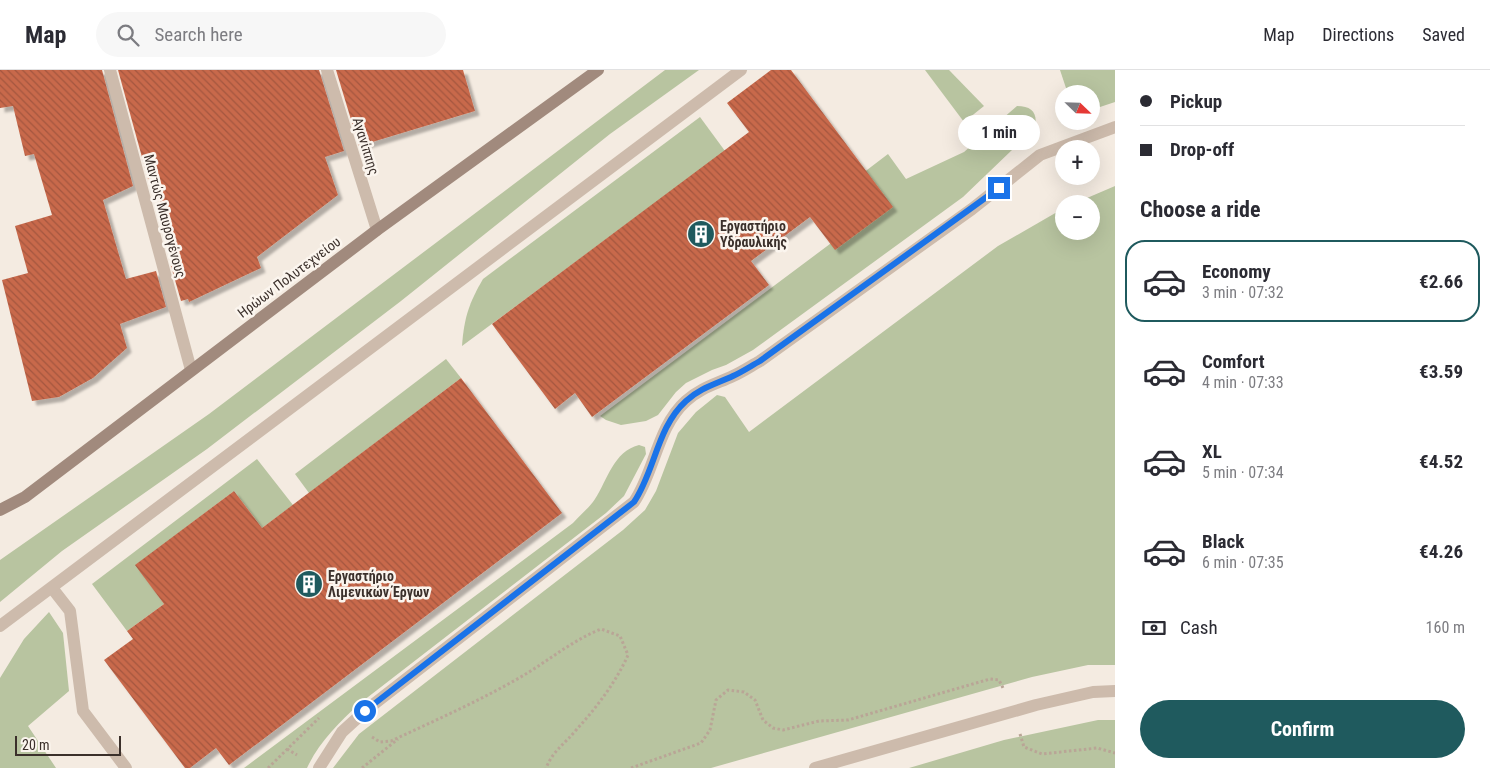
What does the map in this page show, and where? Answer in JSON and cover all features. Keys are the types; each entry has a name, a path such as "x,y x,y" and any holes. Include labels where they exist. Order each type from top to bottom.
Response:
{"street":[{"name":"Μαντώς Μαυρογένους","path":"110,70 191,370"},
{"name":"Αγανίππης","path":"328,70 377,230"},
{"name":"Ηρώων Πολυτεχνείου","path":"0,510 25,497 377,230 598,70"},
{"path":"2,628 52,588 742,70"},
{"path":"319,768 342,732 365,711 634,502 644,487 672,418 685,402 716,381 733,376 760,361 972,209 1040,155 1115,127"},
{"path":"52,588 70,611 83,711 126,768"},
{"path":"815,768 1012,712 1092,692 1115,691"}],"path":[{"path":"362,768 403,736 466,707 521,677 582,636 601,629 620,636 628,655 620,674 577,730 553,753 546,768"},
{"path":"631,768 701,743 710,730 716,700 728,690 744,692 754,700 763,720 773,728 783,730 819,721 848,720 990,679 999,680 1024,747 1042,754 1097,748 1115,753"},
{"path":"268,768 287,749"}],"green space":[{"path":"665,70 699,70 610,134 401,301 207,449 62,551 0,602 0,560 209,414"},
{"path":"925,70 949,70 984,106 964,122"},
{"path":"1060,70 1115,70 1115,102 1100,107 1100,85 1065,85"},
{"path":"1017,106 1027,107 1033,111 1036,118 1035,128 963,197 753,350 726,365 686,383 676,392 658,415 646,421 621,425 600,416 858,223 842,189 888,154 906,179 964,152"},
{"path":"700,117 725,151 462,346 468,311 483,279"},
{"path":"1115,186 1115,665 1088,665 1032,677 711,768 333,768 359,734 623,530 645,510 656,491 678,433 696,412 717,395 725,397 749,432 998,246 1055,213 1055,240 1100,240 1100,195 1094,195"},
{"path":"446,359 461,378 309,493 295,474"},
{"path":"639,445 645,447 646,454 624,496 606,513 359,704 323,741 307,768 244,768 573,523 595,499 617,460 630,449"},
{"path":"257,459 293,505 262,528 234,491 136,565 164,604 127,631 92,584"},
{"path":"49,612 63,633 69,691 28,726 56,768 0,768 0,678 24,639"},
{"path":"1098,720 1115,720 1115,768 909,768 1004,740"}],"building":[{"path":"0,70 102,70 133,186 103,200 126,279 156,271 166,307 120,324 127,348 93,378 59,397 32,401 2,280 28,273 15,226 52,215 34,154 25,156 13,106 0,108"},
{"path":"118,70 319,70 344,151 325,157 338,195 257,257 261,268 189,302 188,299 181,301 171,266 178,265 153,176 148,179"},
{"path":"336,70 463,70 475,111 359,146"},
{"name":"Εργαστήριο Υδραυλικής","path":"771,70 791,70 893,207 835,250 810,217 751,261 769,285 592,417 575,393 555,409 492,324 749,132 727,103"},
{"name":"Εργαστήριο Λιμενικών Έργων","path":"461,378 562,513 229,765 216,748 190,768 185,768 104,660 133,639 127,631 164,604 135,565 234,491 262,528"}],"place":[{"name":"Εργαστήριο Υδραυλικής","path":"701,234"},
{"name":"Εργαστήριο Λιμενικών Έργων","path":"309,584"}],"route":[{"path":"365,711 634,502 644,487 662,438 672,418 678,409 694,394 716,381 733,376 760,361 999,188"}]}
